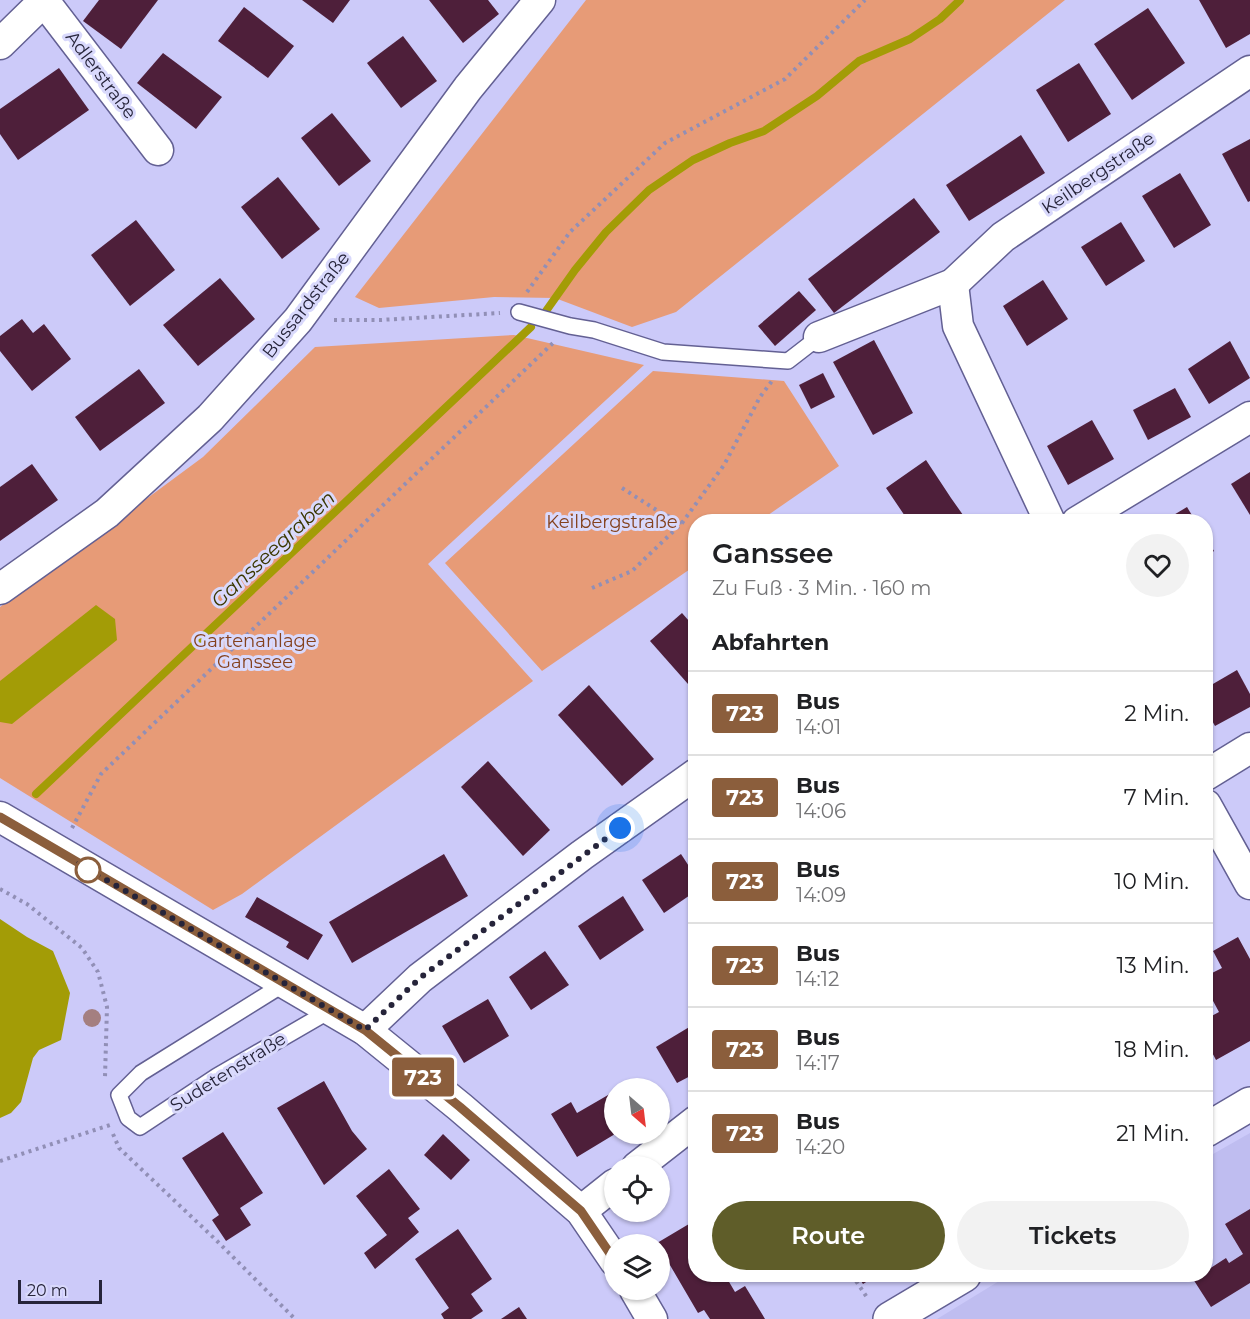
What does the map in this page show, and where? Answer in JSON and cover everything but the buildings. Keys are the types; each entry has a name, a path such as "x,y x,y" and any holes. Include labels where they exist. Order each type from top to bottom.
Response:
{"street":[{"name":"Adlerstraße","path":"0,44 44,0 158,150"},
{"name":"Bussardstraße","path":"0,589 107,513 210,418 298,320 468,88 540,0"},
{"name":"Keilbergstraße","path":"819,337 953,284 1003,237 1250,72"},
{"path":"953,284 958,326 1046,514"},
{"path":"1090,514 1250,417"},
{"path":"1213,771 1250,748"},
{"path":"365,1030 420,978 582,855 688,780"},
{"path":"0,817 365,1030 460,1107 581,1211 604,1245"},
{"path":"1213,818 1250,884"},
{"path":"1213,1126 1250,1104"},
{"path":"651,1156 688,1127"},
{"path":"581,1211 604,1193"},
{"path":"890,1319 952,1282"},
{"path":"641,1300 652,1319"}],"lane":[{"path":"519,312 594,330 663,352 788,361 819,337"},
{"path":"128,1118 118,1095 141,1073 284,984"},
{"name":"Sudetenstraße","path":"128,1118 140,1127 217,1076 330,1010"}],"path":[{"path":"298,320 380,320 519,312 522,298 570,232 665,143 785,79 865,0"},
{"path":"58,852 101,774 570,326"},
{"path":"689,514 724,465 759,397 788,361"},
{"path":"622,488 658,512 682,523"},
{"path":"592,588 632,571 688,515"},
{"path":"0,889 27,904 82,948 98,972 107,1007 105,1084"},
{"path":"107,1116 119,1148 295,1319"},
{"path":"0,1161 128,1118"}],"shaded area":[{"path":"96,605 115,619 117,640 12,724 0,722 0,681"},
{"path":"0,919 53,951 70,993 61,1040 39,1050 33,1058 21,1102 11,1113 0,1118"},
{"path":"1250,1133 1250,1319 937,1319 998,1282 1213,1282 1213,1154"}],"green space":[{"path":"586,0 1065,0 676,312 632,327 555,298 494,297 379,308 355,297"},
{"name":"Gartenanlage Ganssee","path":"514,335 644,365 428,564 533,681 242,894 213,910 0,778 0,607 203,457 315,347"},
{"name":"Keilbergstraße","path":"653,371 784,381 839,466 770,514 688,514 688,571 542,671 445,563"}],"waterway":[{"name":"Gansseegraben","path":"546,311 606,232 649,190 693,160 764,131 817,96 859,61 910,39 940,19 960,0"},
{"name":"Gansseegraben","path":"36,794 531,327"}],"bus line":[{"name":"723","path":"0,817 365,1030 460,1107 581,1211 604,1245"}],"route":[{"path":"88,870 79,864 365,1030 420,978 620,828"}]}
